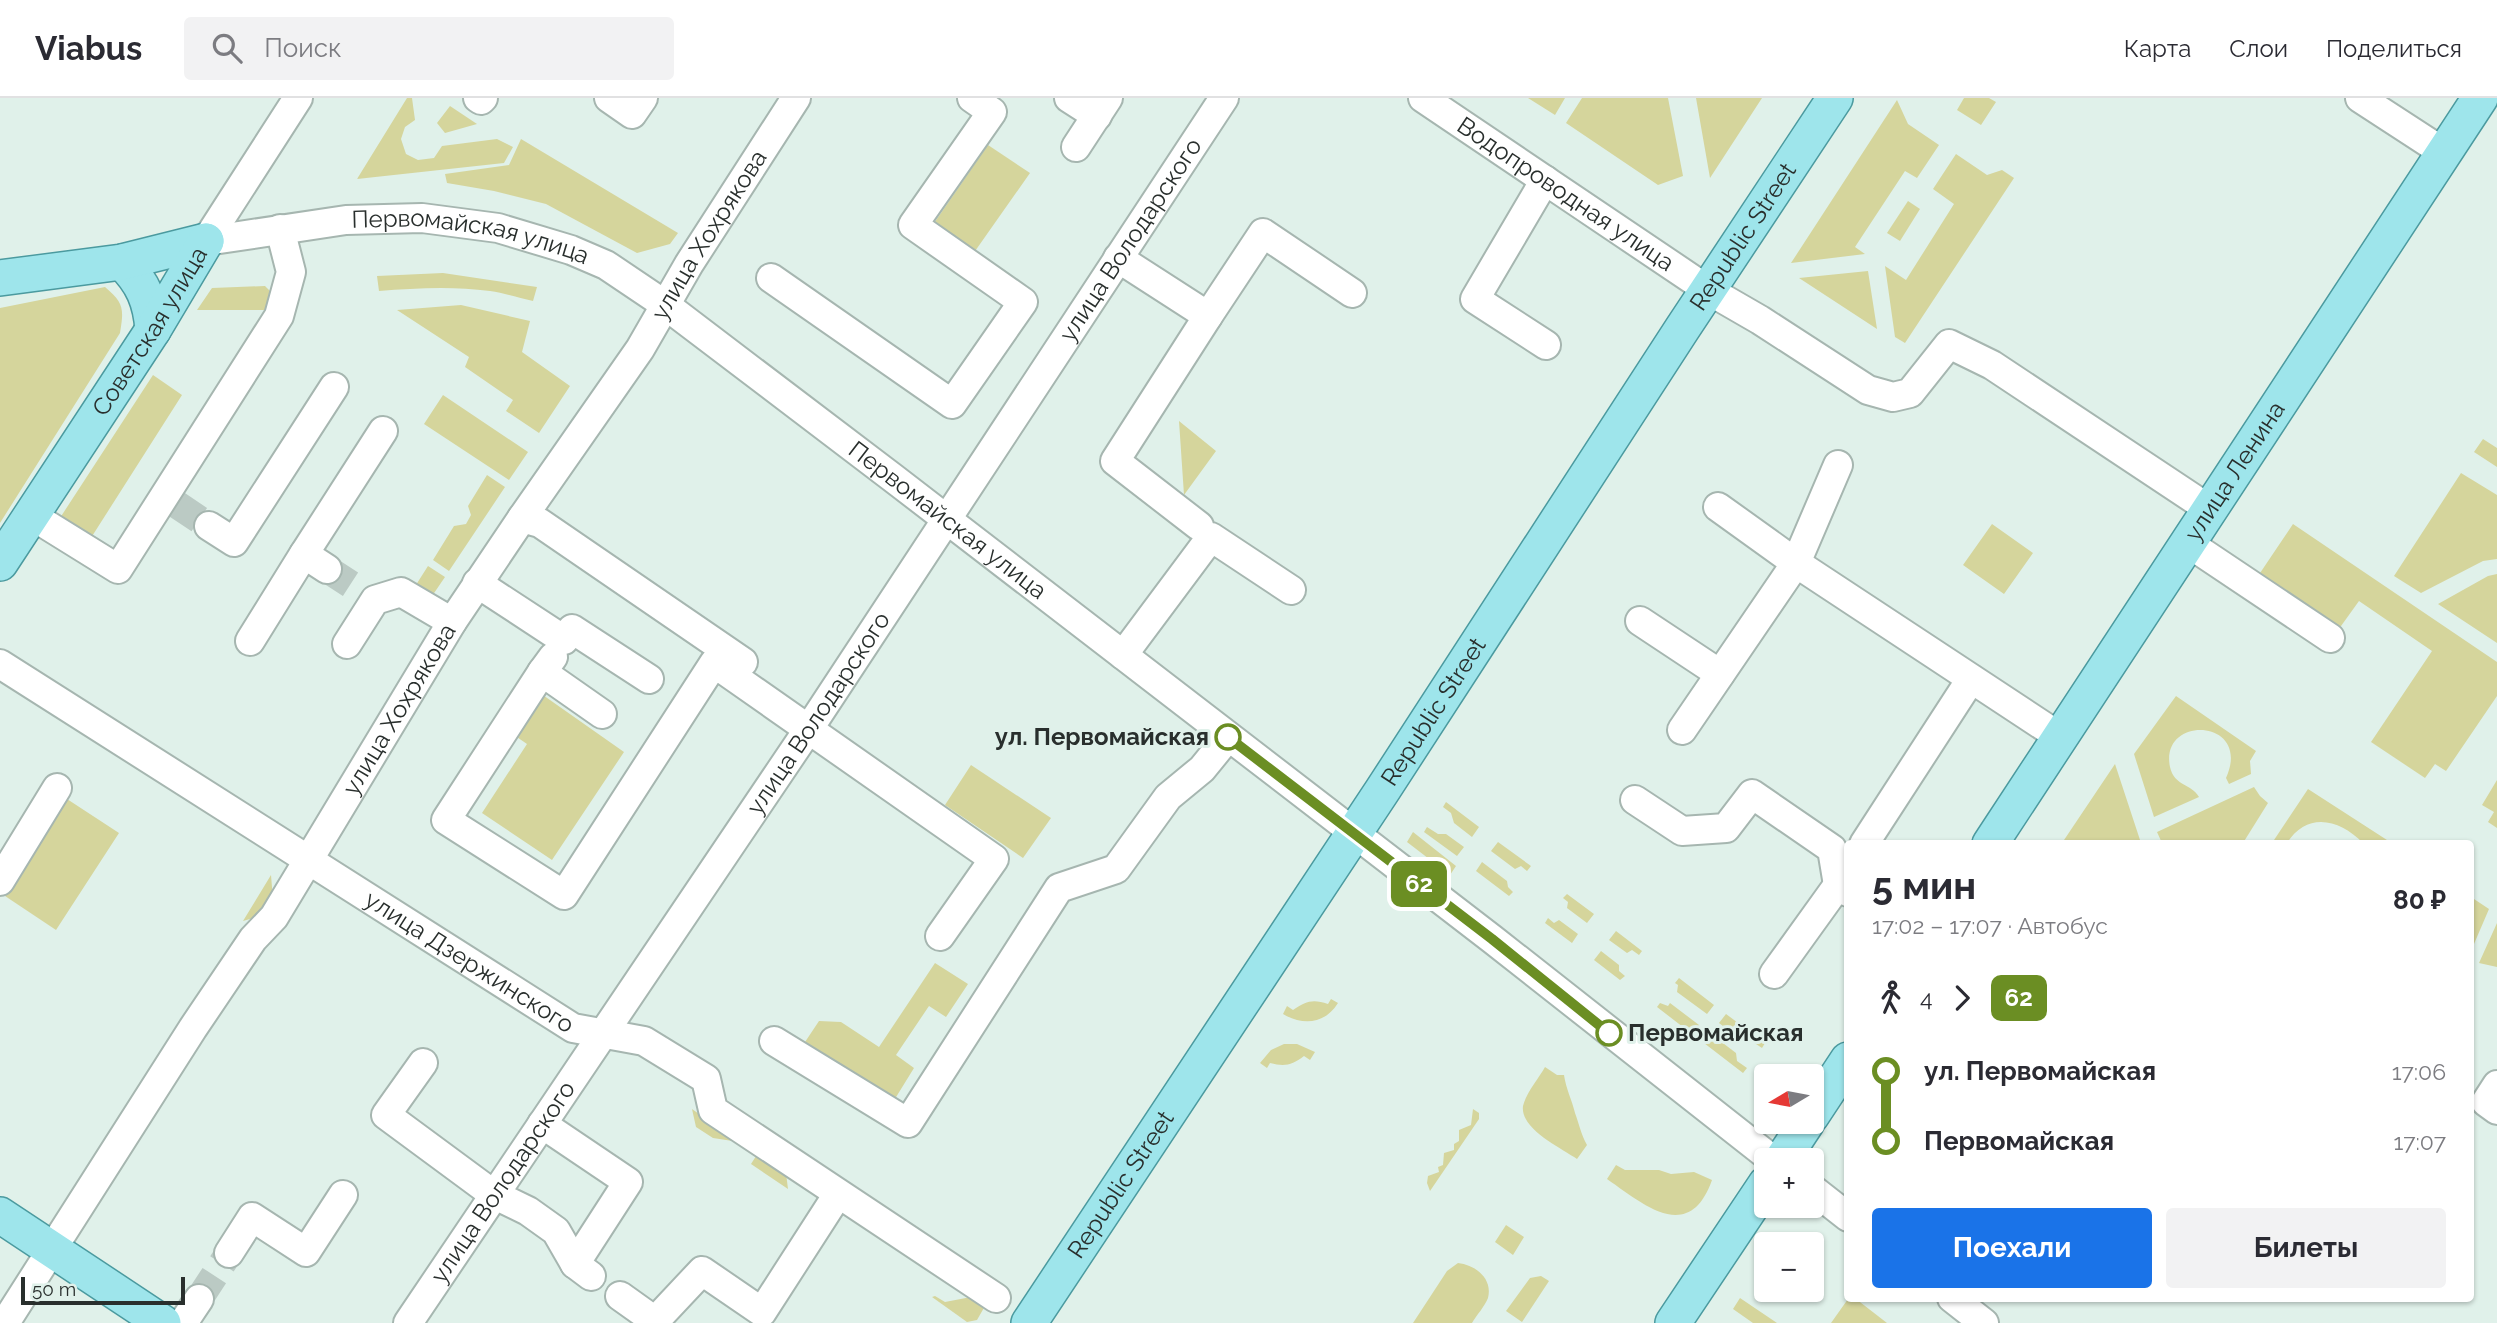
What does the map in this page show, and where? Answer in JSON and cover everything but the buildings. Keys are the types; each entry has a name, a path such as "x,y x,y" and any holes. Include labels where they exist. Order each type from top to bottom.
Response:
{"main road":[{"name":"Republic Street","path":"1029,1323 1835,98"},
{"name":"улица Ленина","path":"1993,840 2480,98"},
{"name":"Первомайская улица","path":"0,278 122,262 206,241"},
{"name":"Советская улица","path":"0,562 153,330 206,241"},
{"path":"122,262 143,287 151,308 153,330"},
{"path":"1824,1096 1844,1066"},
{"path":"1673,1323 1754,1202"},
{"path":"0,1215 163,1323"}],"street":[{"name":"Советская улица","path":"206,241 298,98"},
{"path":"608,98 632,114 643,98"},
{"name":"улица Хохрякова","path":"5,1323 177,1052 253,939 274,917 452,622 640,349 664,304 796,98"},
{"path":"771,278 952,404 1023,302 913,225 992,111 972,98"},
{"path":"1069,98 1102,107 1076,147"},
{"name":"улица Володарского","path":"408,1323 808,730 1224,98"},
{"name":"Водопроводная улица","path":"1423,98 1708,290 1760,320 1868,390 1893,397 1910,393 1949,344 1992,365 2209,509"},
{"path":"2360,98 2443,152"},
{"path":"1545,180 1475,299 1546,345"},
{"name":"Первомайская улица","path":"206,241 384,217 448,220 498,228 547,241 606,265 664,304 946,519 1492,939 1758,1148"},
{"path":"31,515 118,569 171,500 279,316 291,272 280,229"},
{"path":"1199,526 1115,461 1208,316 1263,233 1352,293"},
{"path":"1118,258 1208,316"},
{"path":"209,526 234,542 334,387"},
{"path":"250,641 316,561 383,431"},
{"path":"1682,730 1796,563 1838,465"},
{"path":"1718,507 1796,563 2060,737"},
{"path":"522,517 540,523 743,662"},
{"path":"1123,655 1211,537 1291,590"},
{"path":"2188,543 2330,638"},
{"path":"477,583 564,640"},
{"path":"346,643 368,596 401,592 452,622"},
{"path":"1640,621 1720,674"},
{"path":"649,679 572,629 446,820 564,895 713,663 994,859 940,936"},
{"name":"улица Дзержинского","path":"0,664 573,1028 644,1041 706,1079 713,1110 996,1298"},
{"path":"542,672 602,713"},
{"path":"1867,840 1971,679"},
{"path":"774,1041 908,1123 1059,888 1116,869 1168,797 1202,769 1228,737"},
{"path":"0,881 57,788"},
{"path":"1635,800 1682,831 1726,828 1752,794 1832,849 1843,888 1774,974"},
{"path":"423,1063 386,1115 493,1195 528,1211 555,1231 583,1270 628,1182 547,1116"},
{"path":"2497,1085 2486,1102 2497,1110"},
{"path":"620,1297 655,1321 702,1271 769,1318 838,1194"},
{"path":"229,1253 251,1217 306,1252 343,1195"},
{"path":"1824,1198 1844,1214"},
{"path":"183,1323 199,1298"},
{"path":"1957,1302 1984,1323"}],"green space":[{"path":"407,98 412,98 415,120 405,127 401,139 406,154 418,160 434,158 442,146 497,139 513,147 504,163 357,179"},
{"path":"1528,98 1565,98 1555,115"},
{"path":"1582,98 1668,98 1683,176 1658,185 1566,123"},
{"path":"1696,98 1762,98 1710,178"},
{"path":"1964,98 1989,98 1996,102 1981,125 1957,110"},
{"path":"1897,100 1908,124 1939,145 1917,178 1905,171 1855,247 1865,254 1791,263"},
{"path":"450,106 477,124 445,133 437,123"},
{"path":"521,139 678,233 670,244 637,253 546,204 447,183 445,174 509,165"},
{"path":"988,145 1030,173 973,254 932,226"},
{"path":"1956,154 1987,175 2002,170 2014,178 1905,343 1895,337 1885,266 1906,280 1954,204 1933,189"},
{"path":"1908,201 1920,209 1900,241 1887,233"},
{"path":"1868,271 1877,329 1799,278"},
{"path":"443,273 537,287 533,301 462,288 379,291 377,276"},
{"path":"265,286 271,292 273,303 269,310 197,310 212,288"},
{"path":"105,287 121,307 120,333 0,523 0,308"},
{"path":"461,305 530,321 522,352 570,386 539,433 506,411 513,400 465,367 469,357 397,310"},
{"path":"153,375 182,395 89,541 58,521"},
{"path":"443,395 528,452 509,480 424,424"},
{"path":"1179,421 1216,451 1184,495"},
{"path":"2483,439 2497,448 2497,467 2474,452"},
{"path":"2461,473 2497,495 2497,559 2483,561 2421,593 2394,576"},
{"path":"487,475 505,487 449,571 433,560 454,526 466,524 471,515 468,506"},
{"path":"1992,524 2033,553 2004,594 1963,565"},
{"path":"2293,524 2497,662 2497,696 2446,771 2435,764 2425,778 2371,742 2432,651 2359,601 2336,633 2256,579"},
{"path":"428,566 445,577 430,599 414,588"},
{"path":"2497,574 2497,643 2438,604 2488,576"},
{"path":"540,693 624,752 552,860 482,813 527,744 511,733"},
{"path":"2176,696 2256,751 2250,761 2251,774 2229,784 2226,778 2231,758 2227,744 2217,734 2204,730 2190,731 2178,738 2170,750 2172,773 2199,797 2154,817 2134,754"},
{"path":"2115,764 2140,840 2064,840"},
{"path":"971,765 1051,818 1023,858 945,805"},
{"path":"2497,780 2497,828 2488,822 2494,812 2482,805"},
{"path":"2254,787 2268,803 2245,840 2161,840 2157,832"},
{"path":"2308,789 2387,840 2360,840 2344,828 2324,822 2304,826 2289,840 2274,840"},
{"path":"67,799 119,833 56,930 5,896"},
{"path":"1446,802 1479,827 1472,837 1454,823 1451,813 1443,807"},
{"path":"1427,827 1438,834 1446,834 1464,847 1457,856 1424,832"},
{"path":"1413,832 1456,866 1450,875 1407,842"},
{"path":"1498,842 1531,866 1527,871 1521,866 1515,869 1491,851"},
{"path":"1482,862 1507,881 1513,892 1509,896 1476,871"},
{"path":"271,875 274,912 243,921"},
{"path":"1567,894 1594,914 1587,923 1567,908 1568,902 1563,898"},
{"path":"2474,899 2489,909 2474,944"},
{"path":"1548,918 1554,923 1559,920 1578,934 1572,943 1545,923"},
{"path":"2497,923 2497,967 2479,963"},
{"path":"1616,931 1642,951 1639,955 1632,950 1627,953 1609,940"},
{"path":"1601,951 1619,965 1619,971 1625,976 1620,980 1594,960"},
{"path":"935,963 968,984 946,1017 929,1006 896,1055 914,1068 893,1102 803,1045 819,1021 841,1022 879,1047"},
{"path":"1679,978 1714,1005 1707,1014 1677,992 1678,985 1675,983"},
{"path":"1331,999 1338,1003 1320,1019 1298,1020 1283,1014 1287,1006 1293,1010 1310,1002 1328,1004"},
{"path":"1660,1003 1668,1006 1670,1003 1699,1025 1692,1034 1657,1007"},
{"path":"1726,1014 1765,1043 1762,1048 1750,1040 1744,1042 1719,1023"},
{"path":"1711,1034 1736,1053 1737,1061 1747,1068 1743,1073 1704,1043"},
{"path":"1284,1044 1297,1044 1315,1052 1310,1060 1304,1056 1288,1064 1270,1063 1267,1068 1260,1063 1271,1050"},
{"path":"1545,1067 1557,1075 1564,1075 1587,1145 1577,1159 1543,1137 1524,1114 1525,1101"},
{"path":"692,1109 739,1142 713,1138 696,1127"},
{"path":"1473,1109 1479,1113 1479,1119 1430,1191 1428,1176 1439,1172 1438,1167 1443,1165 1444,1153 1454,1150 1454,1144 1459,1141 1459,1130 1471,1125"},
{"path":"758,1153 786,1173 788,1189 751,1164"},
{"path":"1616,1165 1625,1170 1659,1170 1671,1174 1694,1172 1712,1180 1702,1200 1691,1211 1678,1215 1664,1213 1635,1199 1607,1179"},
{"path":"1506,1225 1524,1237 1513,1255 1495,1242"},
{"path":"1458,1263 1471,1266 1488,1284 1488,1298 1472,1323 1413,1323 1447,1271"},
{"path":"1541,1276 1549,1281 1522,1322 1506,1311 1530,1278"},
{"path":"932,1297 945,1302 971,1297 985,1306 977,1320 967,1322"},
{"path":"1740,1298 1777,1323 1753,1323 1733,1309"},
{"path":"1846,1302 1860,1302 1887,1323 1831,1323"}],"tunnel":[{"path":"176,504 209,526"},
{"path":"327,569 361,591"},
{"path":"199,1299 229,1253"}],"bus line":[{"name":"62","path":"1228,737 1492,939 1609,1033"}],"place":[{"name":"ул. Первомайская","path":"1228,737"},
{"name":"Первомайская","path":"1609,1033"}]}
